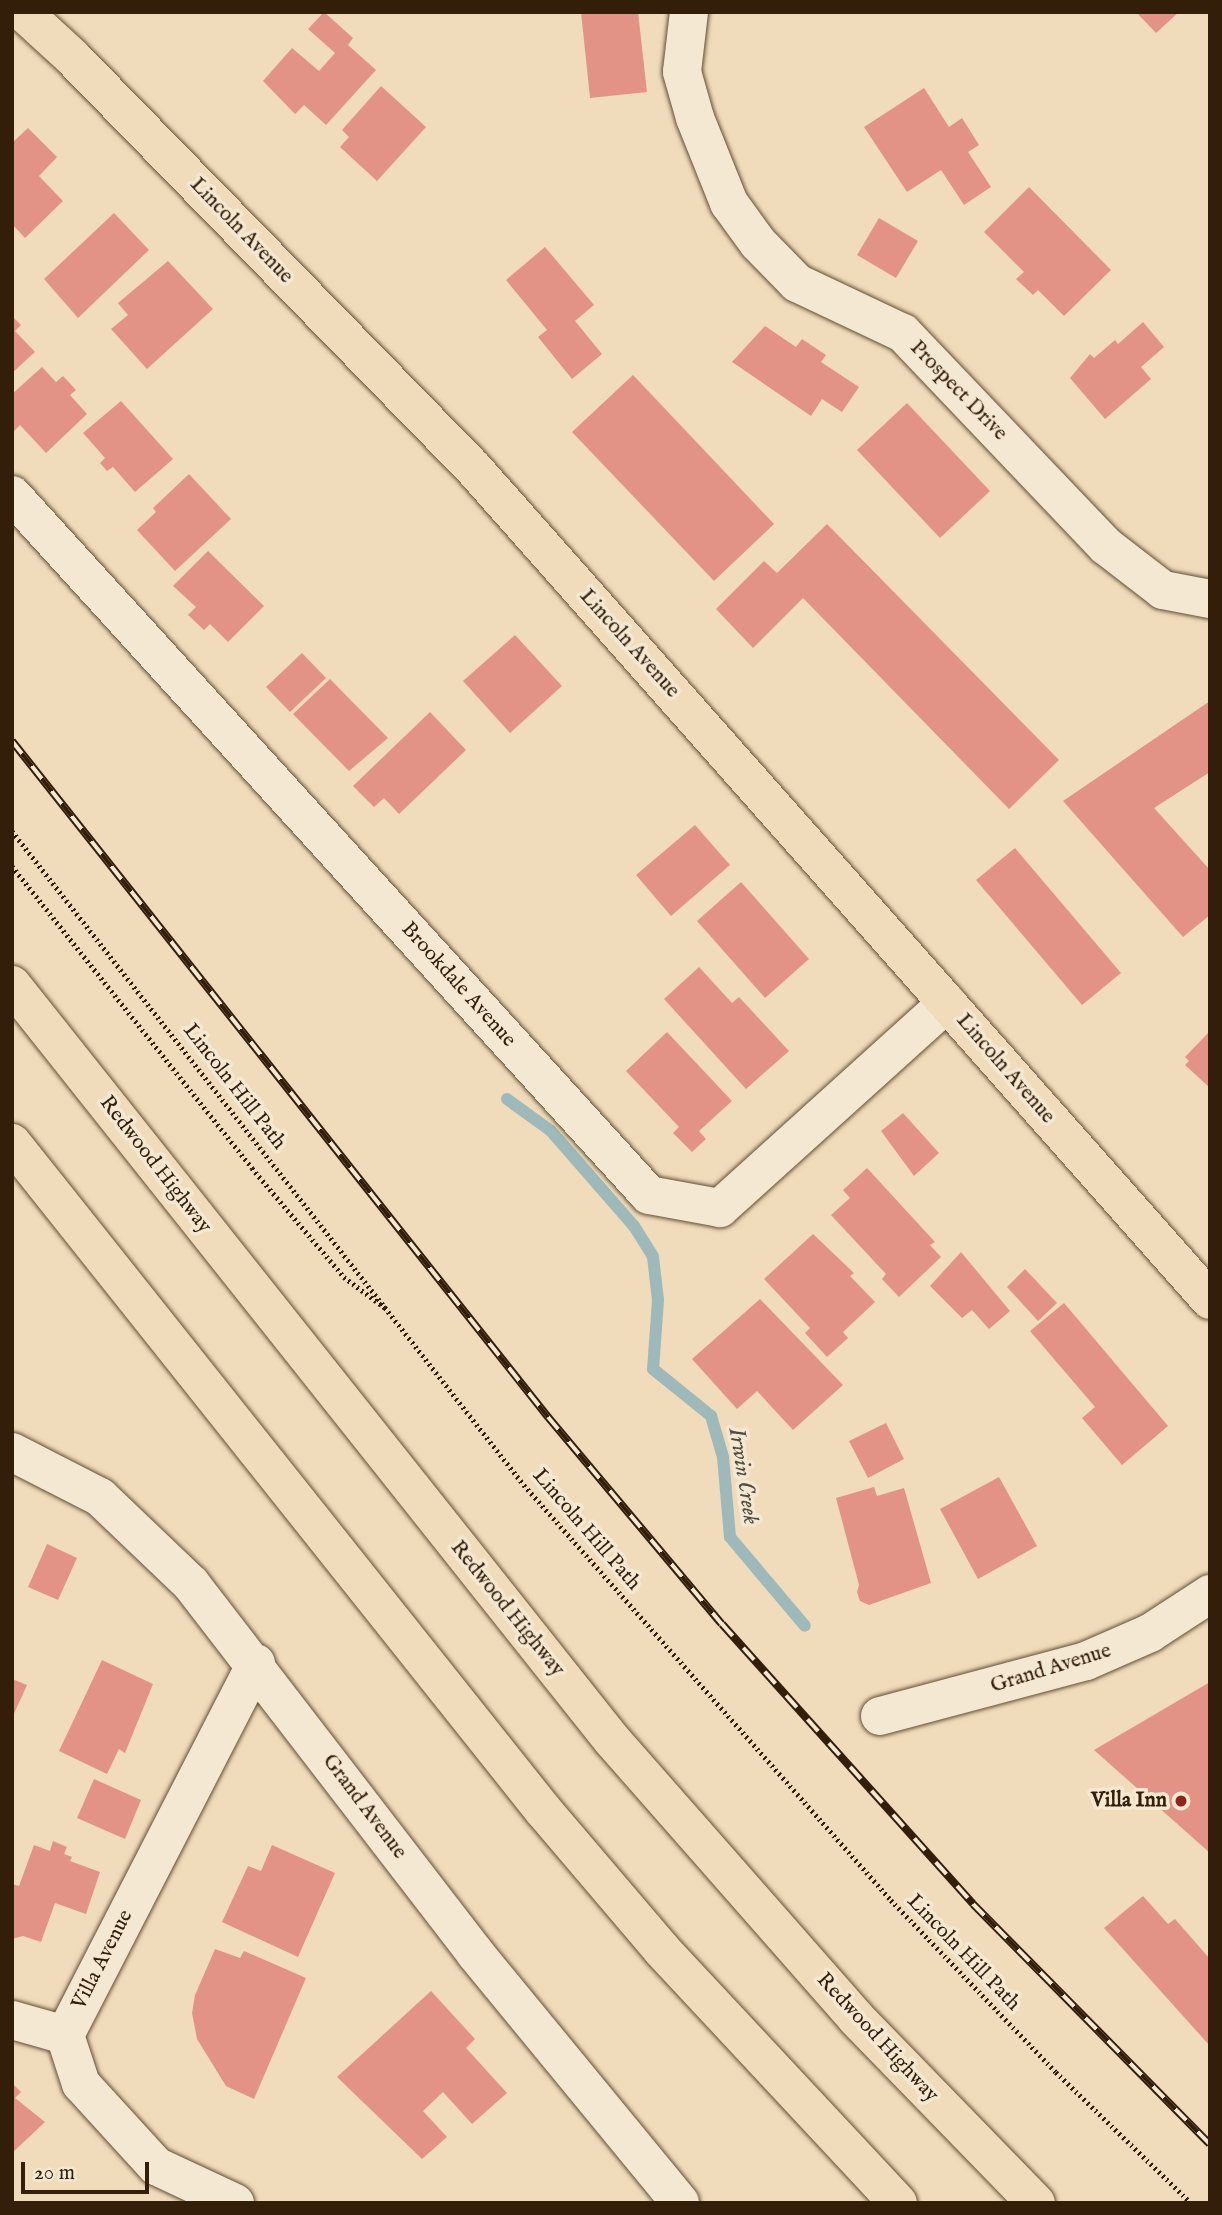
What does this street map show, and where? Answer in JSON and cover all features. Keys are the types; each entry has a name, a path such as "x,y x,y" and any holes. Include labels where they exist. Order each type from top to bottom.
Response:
{"main road":[{"name":"Lincoln Avenue","path":"23,12 71,56 474,469 1210,1300"},
{"name":"Redwood Highway","path":"12,985 612,1740 856,2018 1036,2203"},
{"path":"12,1143 543,1810 671,1960 898,2203"}],"street":[{"name":"Prospect Drive","path":"689,12 682,72 695,118 729,203 758,243 797,283 903,333 1106,546 1163,590 1210,599"},
{"name":"Brookdale Avenue","path":"12,495 649,1195 720,1208 947,1003"},
{"name":"Grand Avenue","path":"12,1452 100,1497 191,1584 256,1664 475,1953 680,2203"},
{"name":"Grand Avenue","path":"880,1716 1097,1657 1150,1633 1210,1594"},
{"name":"Villa Avenue","path":"235,2203 156,2166 81,2084 65,2035 256,1664"},
{"path":"12,2020 65,2035"}],"path":[{"name":"Lincoln Hill Path","path":"12,831 394,1314 524,1485 891,1900 1056,2072 1191,2203"},
{"path":"12,866 277,1198 344,1277 394,1314"}],"building":[{"path":"324,12 353,38 348,45 376,70 326,125 304,105 295,114 263,81 292,48 319,71 335,53 308,29"},
{"path":"581,12 638,12 647,92 590,98"},
{"path":"1136,12 1179,12 1156,33"},
{"path":"381,86 426,127 377,181 340,147 349,137 342,130"},
{"path":"924,88 949,127 962,118 979,145 968,152 991,187 964,205 941,170 907,192 864,127"},
{"path":"28,128 57,157 39,176 63,201 25,238 12,224 12,143"},
{"path":"1029,187 1111,270 1064,316 1038,290 1033,295 1016,279 1024,272 984,232"},
{"path":"114,213 149,250 78,318 44,279"},
{"path":"879,218 918,241 896,278 857,255"},
{"path":"545,247 594,305 575,321 602,354 572,379 538,337 547,330 506,280"},
{"path":"168,261 213,309 147,369 111,329 128,315 118,303"},
{"path":"12,316 21,325 15,331 35,352 12,373"},
{"path":"1143,322 1164,347 1141,367 1151,379 1105,419 1070,378 1090,354 1094,358 1115,340 1118,344"},
{"path":"765,326 796,347 802,339 826,355 821,362 859,387 842,412 822,399 811,416 732,362"},
{"path":"42,367 56,382 63,376 76,390 70,395 87,414 46,453 20,425 12,433 12,394"},
{"path":"633,375 774,524 714,581 572,432"},
{"path":"121,401 173,459 135,492 113,467 107,471 100,463 105,458 83,433"},
{"path":"907,403 990,491 940,538 857,450"},
{"path":"189,474 231,519 175,571 137,530 156,512 153,508"},
{"path":"827,524 1059,760 1009,809 803,598 753,648 716,609 764,561 777,573"},
{"path":"208,551 264,606 228,642 210,624 204,630 188,615 196,607 173,586"},
{"path":"515,635 562,686 510,733 463,681"},
{"path":"302,653 326,678 290,712 266,687"},
{"path":"330,679 388,738 349,771 293,714"},
{"path":"1210,701 1210,772 1154,808 1210,870 1210,915 1183,937 1063,801"},
{"path":"430,712 466,750 399,814 384,798 374,807 353,786"},
{"path":"695,825 730,865 671,916 636,875"},
{"path":"1015,848 1121,973 1082,1005 976,880"},
{"path":"741,882 809,959 765,998 697,921"},
{"path":"699,967 732,1003 739,997 789,1051 746,1089 664,999"},
{"path":"1210,1031 1210,1088 1185,1065 1189,1061 1185,1057"},
{"path":"667,1032 732,1101 699,1131 706,1139 692,1152 673,1133 679,1127 626,1071"},
{"path":"903,1113 939,1153 914,1176 881,1131"},
{"path":"867,1168 935,1242 930,1245 941,1257 899,1297 882,1279 886,1274 831,1215 850,1198 843,1190"},
{"path":"813,1234 854,1273 850,1276 875,1302 843,1332 848,1338 827,1357 805,1333 810,1328 764,1279"},
{"path":"961,1252 1010,1311 989,1329 972,1310 962,1318 930,1286"},
{"path":"1025,1269 1057,1303 1038,1321 1007,1287"},
{"path":"760,1299 843,1385 793,1430 757,1391 737,1409 692,1359"},
{"path":"1064,1303 1168,1426 1122,1465 1082,1418 1095,1407 1030,1331"},
{"path":"886,1423 904,1459 868,1478 849,1441"},
{"path":"999,1477 1037,1546 978,1579 940,1509"},
{"path":"874,1487 877,1496 904,1488 931,1583 869,1605 860,1601 857,1592 859,1585 836,1498"},
{"path":"47,1544 77,1558 58,1600 28,1587"},
{"path":"102,1660 153,1684 125,1753 119,1749 107,1774 59,1751"},
{"path":"12,1679 27,1685 12,1718"},
{"name":"Villa Inn","path":"1210,1682 1210,1853 1094,1750"},
{"path":"94,1779 141,1800 125,1839 77,1818"},
{"path":"53,1841 67,1847 64,1854 72,1857 70,1861 100,1872 86,1914 55,1903 41,1942 23,1936 12,1939 12,1884 19,1886 34,1845 50,1851"},
{"path":"272,1845 335,1873 298,1957 222,1922 248,1866 261,1871"},
{"path":"1143,1896 1168,1924 1175,1919 1210,1959 1210,2046 1104,1928"},
{"path":"215,1949 240,1958 244,1951 306,1978 254,2099 226,2086 197,2039 192,2013 195,1995"},
{"path":"431,1991 475,2039 466,2048 507,2093 472,2124 443,2092 423,2111 447,2137 422,2159 337,2077"},
{"path":"12,2083 21,2092 15,2098 45,2122 12,2153"}],"waterway":[{"name":"Irwin Creek","path":"507,1099 551,1131 634,1226 653,1257 658,1300 653,1369 711,1416 723,1457 730,1537 805,1626"}],"railway":[{"path":"12,741 548,1417 722,1624 973,1904 1210,2144"}],"place":[{"name":"Villa Inn","path":"1181,1801"}]}
